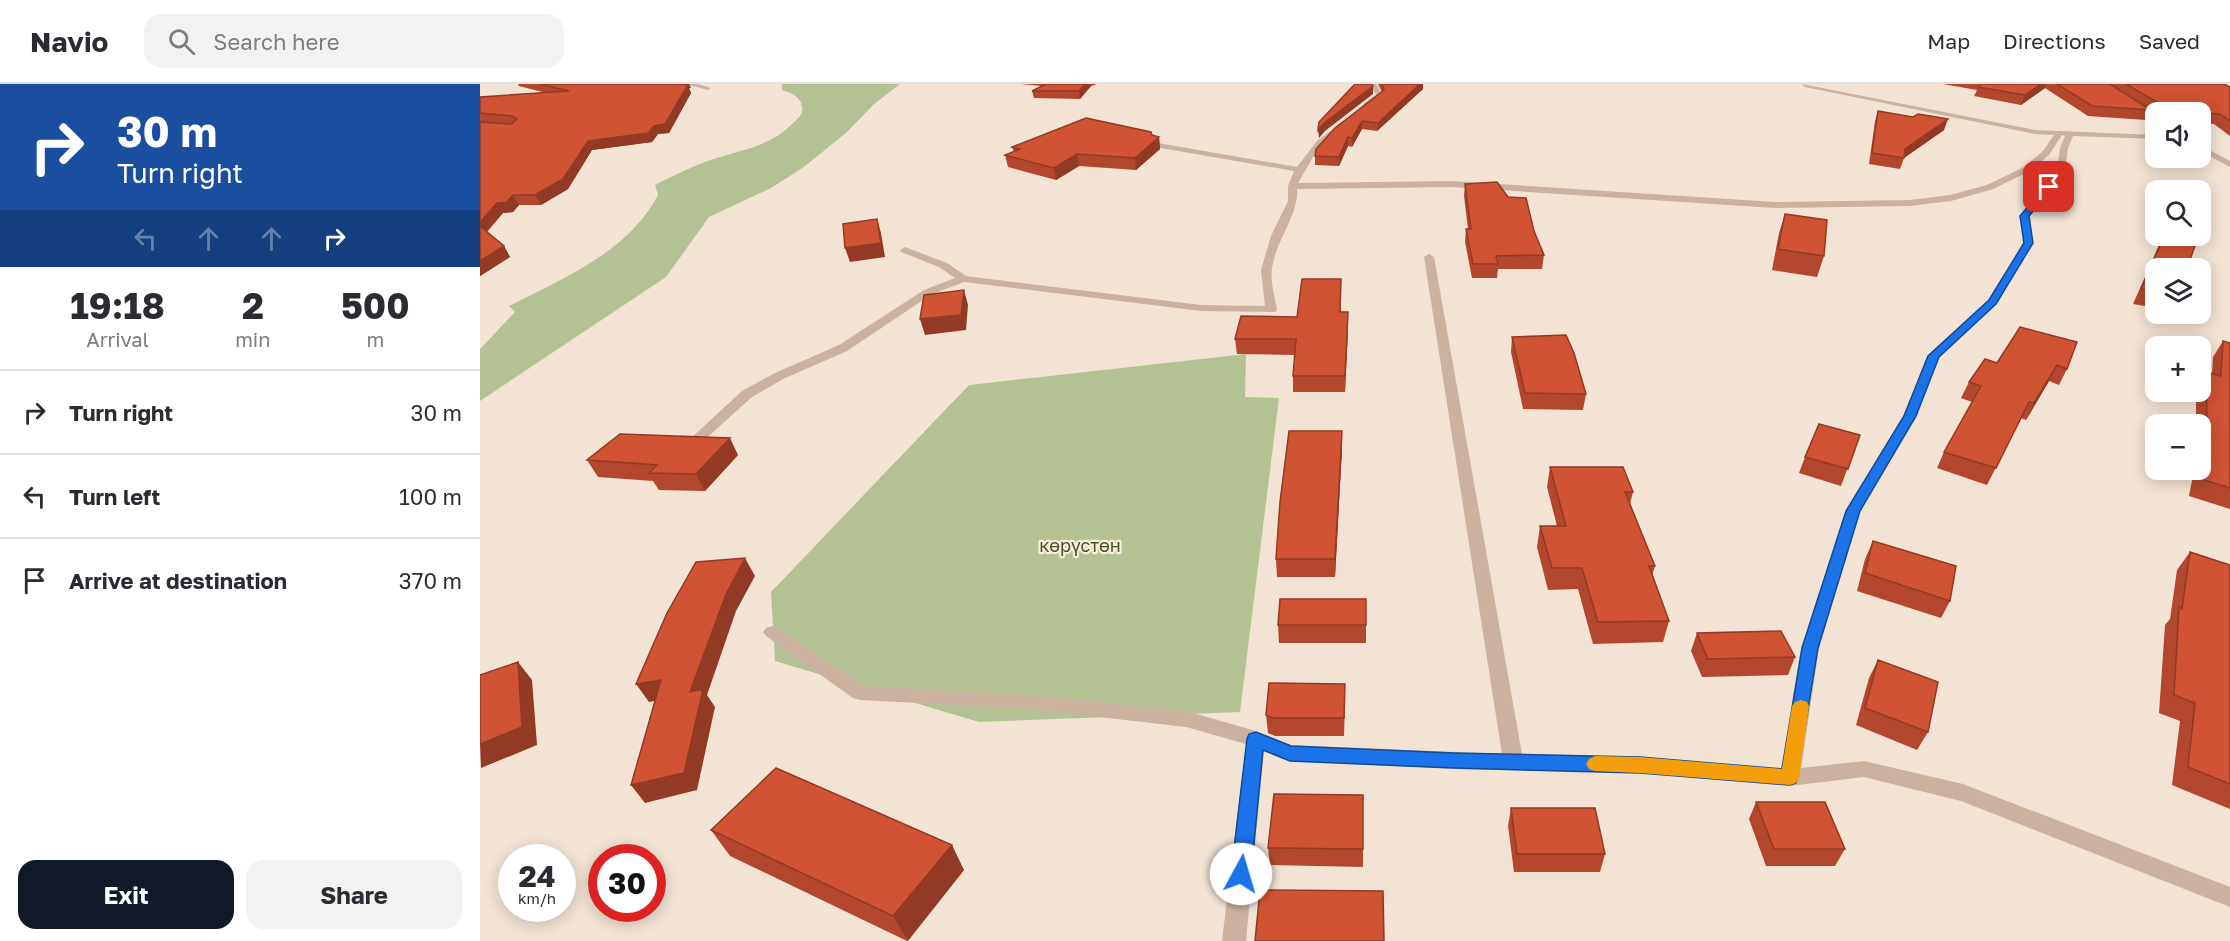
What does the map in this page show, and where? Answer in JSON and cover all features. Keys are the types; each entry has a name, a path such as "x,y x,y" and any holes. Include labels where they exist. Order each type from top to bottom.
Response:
{"street":[{"path":"688,84 708,88"},
{"path":"696,440 747,394 778,376 843,348 928,292 963,279 1201,308 1271,310 1266,270 1276,236 1293,201 1292,186 1299,170 1318,143 1380,96 1373,84"},
{"path":"1805,85 2064,135 2145,137"},
{"path":"2126,102 2145,114"},
{"path":"1292,186 1452,184 1775,205 1910,202 1951,198 1990,187 2027,169 2064,135"},
{"path":"1790,778 1810,648 1853,511 1910,416 1934,356 1993,302 2028,243 2025,216 2061,172 2064,135"},
{"path":"1158,145 1217,157 1259,161 1299,170"},
{"path":"2211,153 2230,164"},
{"path":"905,250 943,265 963,279"},
{"path":"1429,257 1513,762"},
{"path":"772,632 860,693 1030,702 1175,718 1256,739 1290,753 1640,765 1790,778 1864,769 1964,793 2230,897"},
{"path":"1234,941 1256,739"}],"green space":[{"path":"782,84 900,84 804,167 771,188 709,217 666,277 480,401 480,349 515,312 509,306 572,274 612,248 645,215 658,195 655,185 710,160 755,147 785,130 799,117 802,109 797,97 782,90"},
{"name":"көрүстөн","path":"1246,354 1245,397 1279,398 1240,712 979,722 775,661 771,592 969,385"}],"building":[{"path":"540,84 688,85 665,124 654,126 648,133 588,141 563,179 535,195 513,195 507,202 497,203 480,222 480,122 511,124 517,119 512,116 480,113 480,97 569,91"},
{"path":"1046,84 1085,84 1079,91 1032,91"},
{"path":"1355,84 1372,84 1373,86 1318,130 1319,122"},
{"path":"1382,84 1420,84 1378,123 1362,121 1352,138 1348,137 1339,157 1315,156 1316,149 1335,128 1384,90"},
{"path":"1982,84 2041,84 2025,95 1978,87"},
{"path":"2057,84 2110,84 2145,106 2145,110 2092,106"},
{"path":"2126,84 2224,84 2230,87 2230,121 2220,114 2211,113 2211,102 2157,102"},
{"path":"1878,111 1913,117 1918,114 1948,119 1905,149 1904,158 1872,153"},
{"path":"1086,118 1151,132 1152,135 1159,137 1135,158 1077,154 1054,168 1005,155 1020,149 1012,147"},
{"path":"1497,182 1508,197 1526,198 1534,231 1544,255 1496,256 1498,264 1473,264 1466,229 1471,229 1465,184"},
{"path":"1785,214 1827,220 1824,256 1778,249"},
{"path":"877,219 881,243 845,248 843,224"},
{"path":"480,226 504,246 480,261"},
{"path":"2160,246 2195,246 2191,258 2154,258"},
{"path":"1302,279 1341,279 1340,312 1348,312 1345,376 1293,376 1296,339 1235,339 1241,316 1297,317"},
{"path":"964,290 961,315 920,319 924,295"},
{"path":"2020,327 2077,342 2067,369 2057,365 2034,403 2029,402 1996,468 1944,452 1981,386 1969,382 1985,359 1997,363"},
{"path":"1566,335 1586,394 1525,393 1512,337"},
{"path":"2223,341 2230,343 2230,488 2204,480 2211,480 2211,414 2207,414 2207,402 2211,402 2211,373 2221,376"},
{"path":"1819,424 1860,435 1848,469 1805,457"},
{"path":"1289,431 1342,431 1335,559 1276,559"},
{"path":"620,434 730,438 696,474 649,473 657,465 587,460"},
{"path":"1550,467 1623,467 1633,492 1625,492 1655,566 1649,566 1669,621 1598,622 1582,568 1552,568 1540,526 1566,526"},
{"path":"1873,541 1956,566 1950,601 1865,573"},
{"path":"2190,552 2230,565 2230,784 2188,767 2195,703 2174,695 2179,607 2182,609"},
{"path":"745,558 726,594 690,692 703,689 684,773 631,785 661,680 636,684 667,613 696,562"},
{"path":"1280,599 1366,599 1366,625 1278,625"},
{"path":"1781,631 1795,657 1708,659 1697,633"},
{"path":"1878,660 1938,682 1928,732 1865,708"},
{"path":"518,662 522,727 480,744 480,675"},
{"path":"1269,683 1345,684 1344,718 1273,718 1266,715"},
{"path":"776,768 952,845 893,916 711,830"},
{"path":"1274,794 1363,795 1363,849 1268,848"},
{"path":"1756,802 1825,802 1845,849 1774,849"},
{"path":"1511,808 1595,808 1605,854 1517,854"},
{"path":"1260,890 1383,891 1384,941 1255,941"}],"slow traffic":[{"path":"1595,764 1640,765 1790,778 1801,706"}],"route":[{"path":"1241,874 1256,739 1290,753 1454,761 1640,765 1790,778 1810,648 1853,511 1910,416 1934,356 1993,302 2028,243 2025,216 2049,187"}]}
